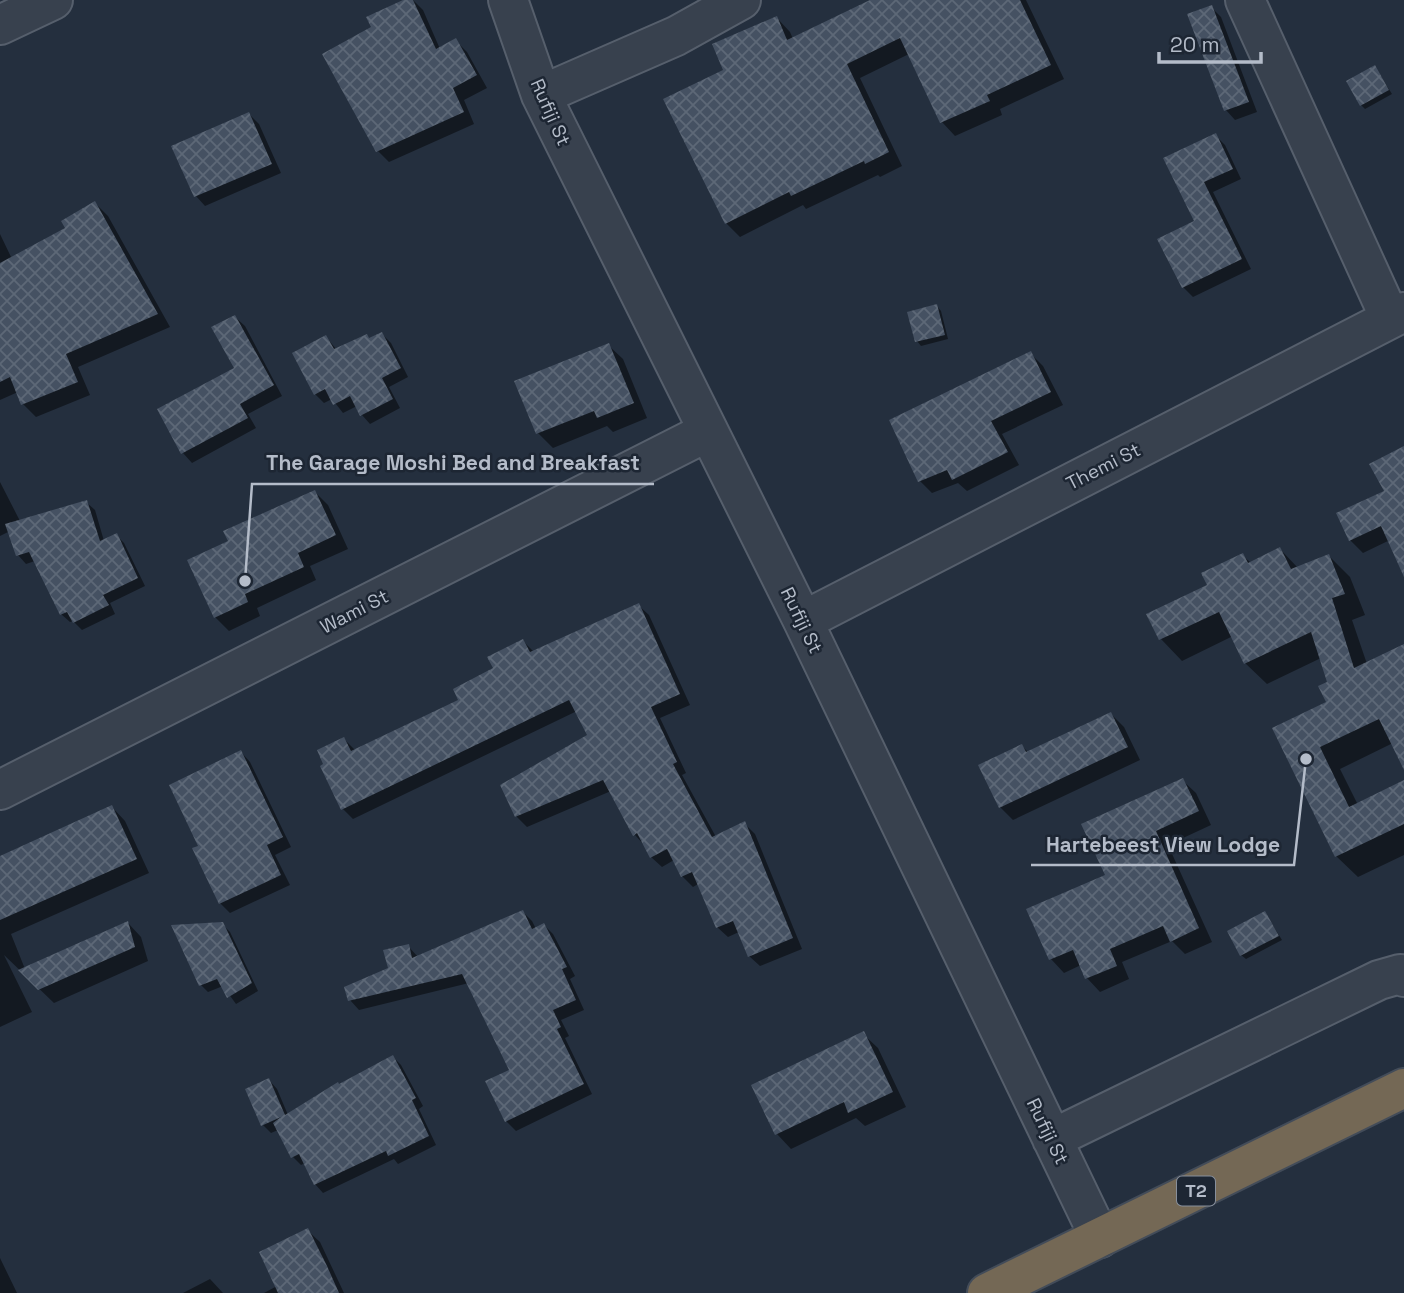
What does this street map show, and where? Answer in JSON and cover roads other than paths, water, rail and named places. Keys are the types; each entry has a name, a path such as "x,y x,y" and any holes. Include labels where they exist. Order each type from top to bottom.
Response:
{"highway":[{"name":"T2","path":"987,1293 1404,1088"}],"street":[{"path":"0,24 53,0"},
{"name":"Rufiji St","path":"508,0 541,95 803,621 1100,1238"},
{"path":"541,95 676,36 741,0"},
{"path":"1245,0 1397,315"},
{"name":"Themi St","path":"803,621 1397,315"},
{"name":"Wami St","path":"0,790 707,432"},
{"path":"1052,1139 1379,979 1400,974 1404,977"}],"place":[{"name":"The Garage Moshi Bed and Breakfast","path":"245,581"},
{"name":"Hartebeest View Lodge","path":"1306,759"}]}
